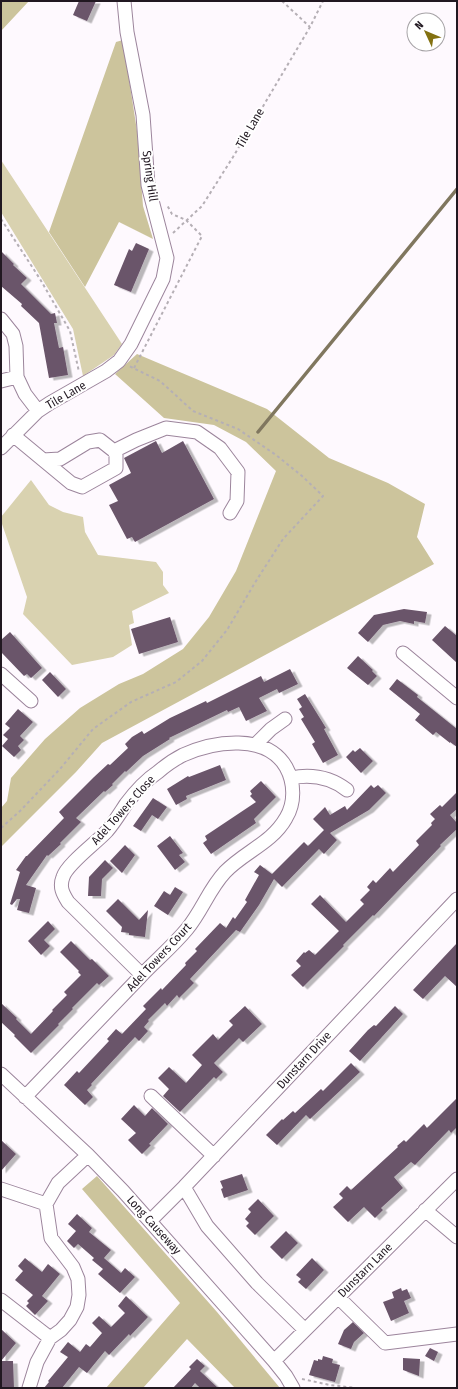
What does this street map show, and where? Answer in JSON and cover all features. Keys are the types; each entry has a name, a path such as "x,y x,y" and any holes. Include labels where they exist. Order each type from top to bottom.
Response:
{"street":[{"name":"Spring Hill","path":"124,1 127,32 144,115 148,185 167,258 163,279 131,344"},
{"path":"1,318 13,334 16,346 17,377 25,394 38,411"},
{"name":"Tile Lane","path":"1,448 38,411 119,362 131,344"},
{"path":"1,381 17,377"},
{"path":"114,451 166,428 197,432 220,448 238,472 237,502 230,513"},
{"path":"13,435 43,460 71,483 82,487 116,468 116,455 114,451 100,440 88,442 60,459 43,460"},
{"path":"403,653 457,698"},
{"path":"1,674 31,701"},
{"path":"256,745 271,729 285,720"},
{"name":"Adel Towers Close","path":"142,975 68,902 61,888 62,878 66,870 106,832 136,793 157,772 183,755 211,746 234,742 256,745 264,748 276,756 286,767 291,778 293,792"},
{"path":"291,778 314,777 326,779 338,783 347,790"},
{"name":"Adel Towers Court","path":"25,1097 188,928 224,874 234,864 264,843 277,831 292,806 293,792"},
{"name":"Dunstarn Drive","path":"150,1221 214,1156 457,899"},
{"name":"Long Causeway","path":"1,1074 88,1155 150,1221 274,1361 293,1388"},
{"path":"151,1096 214,1156"},
{"path":"29,1388 37,1362 50,1338 61,1330 70,1320 77,1307 79,1295 78,1279 73,1267 51,1238 46,1204 58,1184 88,1155"},
{"name":"Dunstarn Lane","path":"274,1361 304,1329 457,1179"},
{"path":"184,1187 207,1226 257,1283 304,1329"},
{"path":"1,1189 46,1204"},
{"path":"425,1210 457,1237"},
{"path":"338,1297 385,1343 457,1334"},
{"path":"1,1300 50,1338"}],"path":[{"path":"282,1 310,27"},
{"name":"Tile Lane","path":"163,244 202,206 233,157 310,27 323,1"},
{"path":"1,218 40,279 70,331 82,385"},
{"path":"1,828 20,811 60,769 93,728 130,702 176,682 202,661 227,630 283,539 323,496 302,476 276,455 238,429 193,411 160,382 119,362"},
{"path":"286,1376 330,1385 356,1388"}],"shaded area":[{"path":"1,1 29,1 1,31"},
{"path":"123,40 137,131 143,206 153,239 119,222 85,287 49,232 116,42"},
{"path":"1,160 122,344 114,355 83,376 73,329 1,212"},
{"path":"137,354 267,409 329,458 388,483 425,504 417,537 434,564 102,743 76,772 1,847 1,808 7,801 11,778 45,739 80,708 119,684 143,674 183,649 209,617 236,571 276,471 246,442 214,425 164,418 115,374"},
{"path":"31,480 49,505 63,512 83,517 85,532 98,555 156,562 163,572 163,585 169,593 132,611 134,623 129,625 132,645 113,657 72,665 23,614 27,597 1,521 1,517"},
{"path":"97,1176 217,1312 280,1388 235,1388 187,1339 143,1388 106,1388 180,1303 82,1189"}],"building":[{"path":"79,1 96,1 87,21 73,15"},
{"path":"136,243 149,249 131,292 114,285 129,249 132,251"},
{"path":"1,251 27,278 21,284 51,314 55,313 57,323 54,323 59,348 63,347 68,375 49,378 39,323 21,306 22,304 1,286"},
{"path":"156,441 162,453 183,441 214,499 135,542 132,537 127,539 109,505 118,501 109,485 131,473 124,458"},
{"path":"404,609 427,612 425,623 414,621 414,624 400,621 383,625 368,642 358,633 374,615"},
{"path":"170,617 178,642 139,654 131,629"},
{"path":"445,626 457,636 457,663 432,640"},
{"path":"10,632 42,668 31,678 27,674 24,676 1,652 1,640"},
{"path":"358,656 373,670 372,671 377,676 368,685 347,668"},
{"path":"290,669 298,684 279,693 277,689 259,698 267,711 246,721 239,707 228,712 227,710 169,738 170,739 143,756 126,772 125,771 112,784 113,785 105,792 104,791 76,818 81,822 60,843 61,844 48,856 47,855 26,885 36,888 29,913 17,910 20,899 17,899 12,905 10,904 20,872 16,870 26,856 64,818 59,812 108,764 110,765 128,748 125,744 132,737 142,731 144,734 170,718 206,701 207,703 261,676 264,682"},
{"path":"50,672 66,689 58,697 42,680"},
{"path":"397,679 457,729 457,747 436,732 433,735 415,720 420,714 389,689"},
{"path":"305,694 326,728 324,729 338,755 323,763 312,744 315,742 301,719 304,717 299,709 302,707 297,699"},
{"path":"18,709 33,722 20,736 24,740 18,746 21,750 14,757 2,746 8,739 3,735 10,728 5,724"},
{"path":"360,748 373,761 361,773 346,757 353,750 355,752"},
{"path":"220,765 226,780 186,796 187,799 176,805 167,789 188,776 189,777"},
{"path":"261,781 276,797 254,819 256,823 211,854 203,843 207,840 205,836 256,802 250,796 252,794 250,791"},
{"path":"371,785 374,788 378,785 386,793 369,810 330,833 337,840 324,854 319,849 282,887 274,879 259,905 240,932 236,930 190,979 194,983 179,998 177,995 167,1006 165,1003 148,1020 149,1021 144,1027 148,1031 139,1041 135,1037 91,1084 92,1085 87,1090 93,1097 85,1105 64,1085 77,1071 79,1073 109,1041 107,1039 116,1029 122,1034 146,1009 143,1006 161,988 162,990 186,965 185,963 197,951 195,949 220,923 226,928 233,917 235,919 247,902 245,900 259,875 254,872 260,865 272,874 304,842 308,846 324,830 313,819 325,807 330,815 345,806 347,810"},
{"path":"457,792 457,809 450,815 457,823 457,829 440,845 441,846 374,916 373,915 343,945 344,946 303,987 291,975 301,966 296,961 304,952 305,953 309,950 315,955 339,931 311,904 320,895 346,922 364,904 360,900 370,890 367,887 373,880 376,883 390,868 393,872 419,845 416,841 432,825 431,823 435,819 430,814 440,805 442,807"},
{"path":"153,798 167,807 158,819 152,815 141,831 133,826"},
{"path":"170,836 183,853 179,855 185,862 175,870 157,846"},
{"path":"125,845 135,855 122,873 110,861"},
{"path":"105,860 113,868 102,879 101,896 88,896 89,877"},
{"path":"175,887 183,892 168,915 154,906 164,891 170,895"},
{"path":"118,899 139,920 148,910 145,937 129,935 129,933 121,932 122,927 106,911"},
{"path":"48,921 55,929 44,940 50,946 41,955 28,941"},
{"path":"71,941 109,976 99,985 97,983 31,1053 1,1022 1,1003 31,1034 67,995 64,992 81,975 78,972 79,971 60,952"},
{"path":"457,943 457,987 445,976 423,999 413,990"},
{"path":"245,1006 262,1024 243,1042 239,1038 214,1063 223,1072 216,1079 214,1077 180,1112 163,1096 169,1089 158,1078 169,1067 186,1083 202,1065 192,1055 213,1034 218,1040 233,1025 229,1021"},
{"path":"395,1006 403,1014 360,1061 349,1051 368,1030 374,1025 376,1026"},
{"path":"351,1063 360,1072 310,1119 306,1115 277,1145 266,1135 282,1119 283,1120 293,1111 295,1113 321,1089 323,1091"},
{"path":"457,1098 457,1127 451,1133 449,1130 415,1165 411,1162 394,1177 403,1188 381,1208 383,1210 375,1218 364,1207 348,1222 333,1207 343,1198 339,1194 347,1186 351,1190 398,1147 397,1146 404,1140 406,1142 424,1124 427,1128"},
{"path":"134,1105 145,1116 152,1108 168,1124 149,1144 151,1145 142,1154 128,1140 136,1133 121,1119"},
{"path":"1,1140 16,1154 1,1171"},
{"path":"242,1174 248,1190 224,1198 221,1189 223,1188 220,1181"},
{"path":"258,1199 274,1216 255,1235 246,1226 249,1223 245,1219 251,1212 248,1209"},
{"path":"77,1214 92,1228 89,1232 111,1250 104,1258 121,1273 125,1268 135,1277 120,1293 98,1274 103,1269 92,1260 94,1258 78,1244 74,1248 67,1241 76,1231 68,1224"},
{"path":"286,1231 298,1243 282,1259 270,1247"},
{"path":"25,1258 42,1272 48,1264 60,1274 42,1296 48,1301 35,1315 26,1306 29,1303 27,1301 33,1295 15,1280 23,1271 18,1266"},
{"path":"312,1258 324,1270 306,1289 298,1282 301,1279 296,1275"},
{"path":"401,1288 402,1291 407,1289 411,1298 404,1301 409,1313 391,1321 383,1302 394,1298 392,1292"},
{"path":"126,1296 148,1317 109,1355 105,1351 87,1373 79,1367 62,1388 44,1388 68,1357 60,1352 68,1342 80,1352 86,1344 90,1347 102,1333 92,1323 99,1316 111,1327 125,1313 118,1306"},
{"path":"353,1322 364,1333 354,1342 351,1349 338,1344 344,1330"},
{"path":"1,1329 16,1343 1,1361"},
{"path":"430,1348 438,1352 434,1361 425,1356"},
{"path":"323,1356 333,1359 332,1363 340,1365 335,1382 309,1375 314,1360 322,1360"},
{"path":"403,1358 420,1359 419,1376 403,1370"},
{"path":"197,1359 205,1366 200,1371 218,1388 200,1388 195,1383 191,1388 173,1388 191,1369 189,1367"},
{"path":"2,1361 13,1361 14,1388 1,1388"}],"waterway":[{"path":"258,432 457,189"}]}
